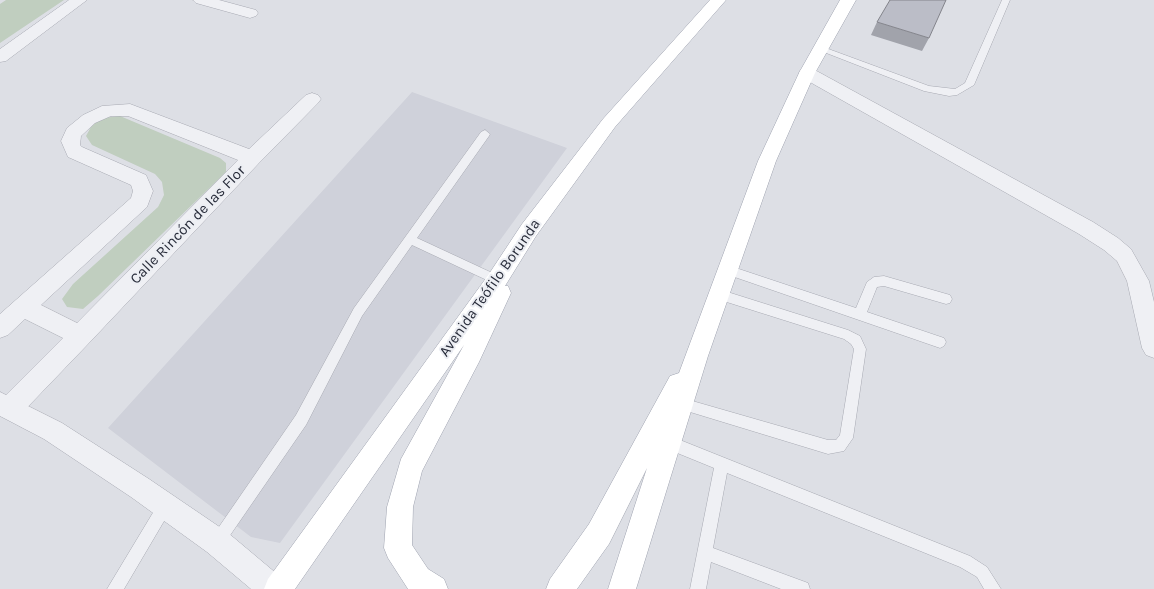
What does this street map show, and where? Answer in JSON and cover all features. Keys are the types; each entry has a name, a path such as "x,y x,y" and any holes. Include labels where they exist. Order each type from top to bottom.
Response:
{"main road":[{"name":"Avenida Teófilo Borunda","path":"278,589 497,280 529,230 609,123 718,0"},
{"path":"622,589 704,333 767,161 807,73 848,0"},
{"path":"434,589 418,579 398,548 400,507 410,468 471,355 529,230"},
{"path":"560,589 599,534 704,333"}],"street":[{"path":"0,57 79,0"},
{"path":"201,0 250,13"},
{"path":"807,73 1086,228 1111,244 1124,255 1138,281 1154,348"},
{"path":"252,158 312,99"},
{"name":"Calle Rincón de las Flor","path":"0,328 135,208 143,196 143,191 139,180 75,152 70,141 73,134 89,119 108,110 130,110 252,158 81,336 5,405"},
{"path":"23,307 81,336"},
{"path":"5,405 59,435 166,506 217,542 273,589"}],"lane":[{"path":"820,49 928,88 949,93 957,92 969,85 1006,0"},
{"path":"217,542 301,420 318,390 345,334 409,239 485,134"},
{"path":"409,239 497,280"},
{"path":"727,270 940,342"},
{"path":"860,315 871,285 874,282 884,281 946,299"},
{"path":"682,404 828,447 839,446 846,438 860,349 856,340 848,335 718,294"},
{"path":"670,443 966,561 982,572 993,589"},
{"path":"698,589 722,464"},
{"path":"115,589 166,506"},
{"path":"704,552 802,589"}],"shaded area":[{"path":"412,92 567,148 280,543 251,537 108,428"}],"green space":[{"path":"6,0 64,0 0,43 0,4"},
{"path":"120,116 220,158 226,163 226,172 83,309 67,307 62,299 73,284 158,207 164,195 162,182 155,174 92,145 86,136 92,125 102,118"}],"building":[{"path":"890,0 946,0 929,38 877,22"}]}
